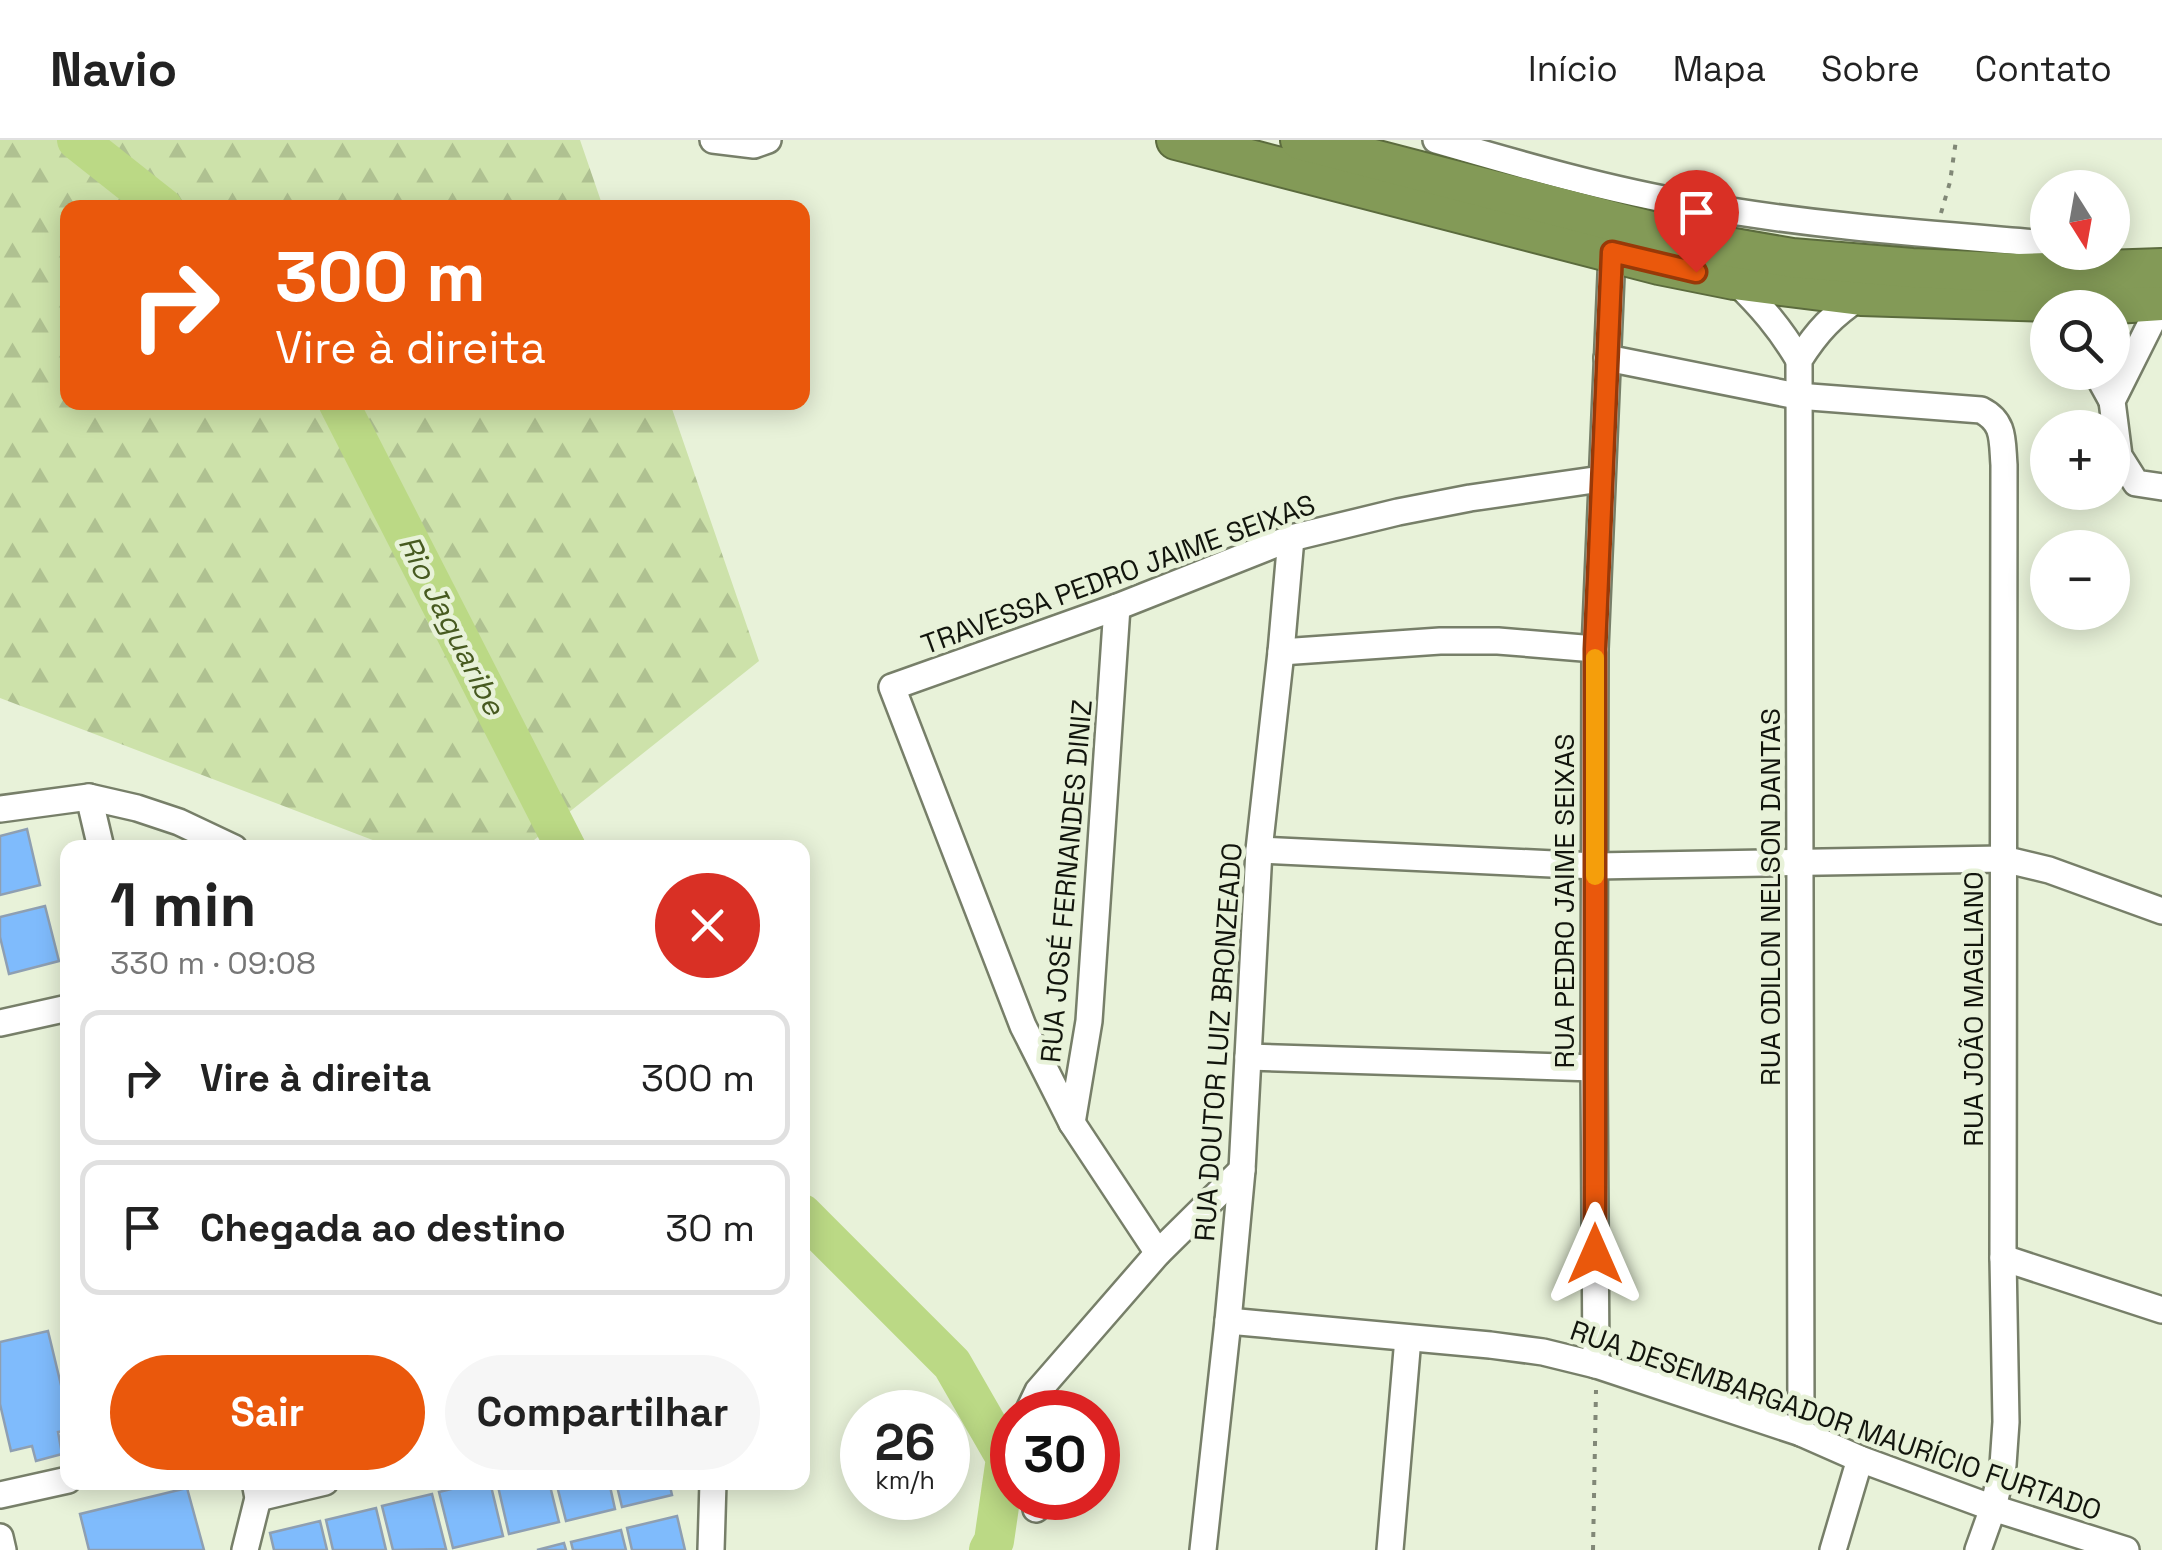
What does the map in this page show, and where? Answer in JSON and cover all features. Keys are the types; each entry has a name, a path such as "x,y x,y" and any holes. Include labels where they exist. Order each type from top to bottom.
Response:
{"highway":[{"path":"1176,140 1659,265 1734,280 1861,296 2030,304"},
{"path":"1300,140 1682,239 1792,258 2019,273 2144,269"},
{"path":"2130,303 2162,301"}],"street":[{"path":"713,140 754,145 768,140"},
{"path":"1436,140 1618,190 1696,206 1850,228 2030,242"},
{"name":"RUA PEDRO JAIME SEIXAS","path":"1596,1365 1595,649 1612,252"},
{"path":"1734,280 1765,310 1799,360 1834,314 1861,296"},
{"path":"2112,401 2162,301"},
{"name":"RUA JOÃO MAGLIANO","path":"1607,358 1798,396 1981,410 1994,416 2000,429 2004,464 2006,1422 2003,1465 1978,1550"},
{"name":"RUA ODILON NELSON DANTAS","path":"1799,360 1800,1434"},
{"path":"2106,390 2112,401 2119,456 2136,483 2162,487"},
{"name":"TRAVESSA PEDRO JAIME SEIXAS","path":"1072,1123 1023,1026 892,687 1117,607 1291,538 1470,498 1601,479"},
{"name":"RUA DOUTOR LUIZ BRONZEADO","path":"1203,1550 1242,1170 1259,850 1291,538"},
{"name":"RUA JOSÉ FERNANDES DINIZ","path":"1072,1123 1089,1021 1117,607"},
{"path":"1281,652 1440,640 1498,640 1595,649"},
{"path":"0,810 89,797 179,822 217,840"},
{"path":"89,797 99,840"},
{"path":"1259,850 1595,866 2004,859 2049,870 2162,911"},
{"path":"0,1022 60,1010"},
{"path":"1248,1057 1594,1068"},
{"path":"1072,1123 1158,1253"},
{"path":"1039,1390 1158,1253 1242,1170"},
{"path":"2003,1258 2162,1310"},
{"name":"RUA DESEMBARGADOR MAURÍCIO FURTADO","path":"1228,1321 1543,1352 1596,1365 1800,1434 1993,1508 2126,1550"},
{"path":"1390,1550 1408,1338"},
{"path":"1833,1550 1860,1460"},
{"path":"0,1495 60,1482"},
{"path":"245,1550 257,1490"},
{"path":"710,1550 714,1490"},
{"path":"0,1537 3,1550"}],"path":[{"path":"1934,234 1950,182 1956,140"},
{"path":"1592,1550 1596,1365"}],"green space":[{"path":"0,140 580,140 601,200 60,200 60,410 672,410 759,661 534,840 373,840 0,698"}],"building":[{"path":"27,829 40,885 0,895 0,836"},
{"path":"45,906 59,961 9,974 0,937 0,917"},
{"path":"48,1331 60,1381 60,1455 36,1461 32,1446 11,1451 0,1404 0,1342"},
{"path":"188,1490 204,1550 89,1550 80,1514"},
{"path":"492,1490 503,1536 453,1548 439,1492"},
{"path":"499,1490 551,1490 559,1522 509,1534"},
{"path":"558,1490 611,1490 615,1509 566,1521"},
{"path":"618,1490 671,1490 672,1495 622,1507"},
{"path":"432,1494 446,1549 393,1550 382,1506"},
{"path":"376,1508 386,1550 333,1550 326,1520"},
{"path":"677,1516 685,1550 632,1550 627,1528"},
{"path":"320,1521 327,1550 274,1550 270,1533"},
{"path":"621,1530 626,1550 573,1550 571,1542"},
{"path":"564,1543 566,1550 537,1550"}],"waterway":[{"name":"Rio Jaguaribe","path":"77,140 153,200"},
{"name":"Rio Jaguaribe","path":"342,410 562,840"},
{"name":"Rio Jaguaribe","path":"810,1222 952,1364 1006,1458 994,1541 989,1550"}],"slow traffic":[{"path":"1595,658 1595,876"}],"route":[{"path":"1595,1254 1595,649 1612,252 1696,272"}]}
